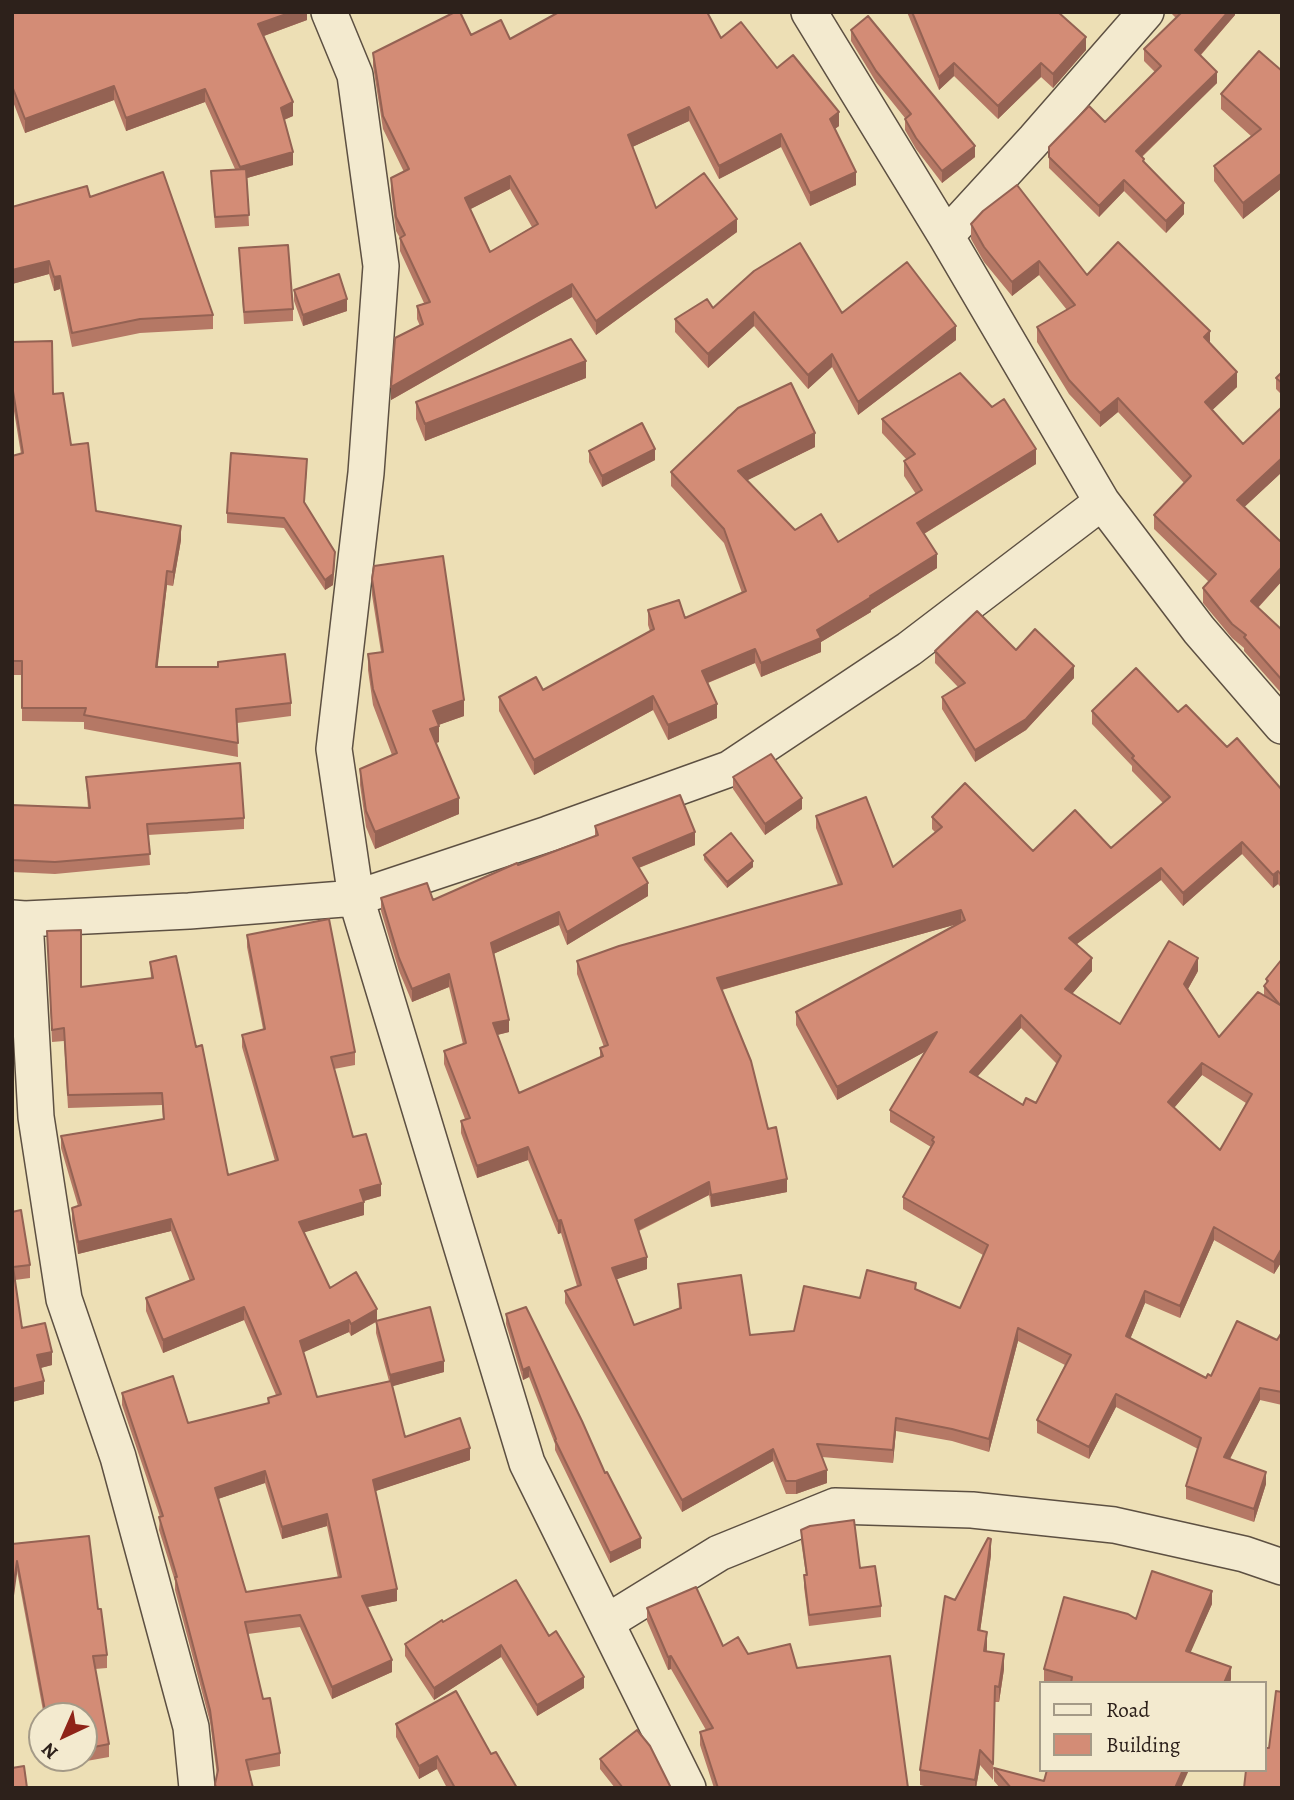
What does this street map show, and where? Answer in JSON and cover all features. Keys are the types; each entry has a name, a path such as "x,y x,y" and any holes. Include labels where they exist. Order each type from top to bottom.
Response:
{"street":[{"path":"329,12 355,75 381,266 366,472 334,749 356,898 527,1463 688,1788"},
{"path":"809,12 946,236 1102,502 1199,630 1282,726"},
{"path":"946,236 1146,12"},
{"path":"197,1788 191,1727 122,1471 64,1299 36,1117 19,918 189,911 356,898 548,834 729,769 909,649 1102,502"},
{"path":"607,1622 719,1553 835,1506 972,1510 1114,1525 1244,1554 1282,1567"}],"building":[{"path":"12,12 292,12 258,24 293,102 281,108 293,152 240,167 205,89 126,118 114,86 25,119 12,86"},
{"path":"455,12 460,12 471,35 501,20 510,39 559,12 707,12 721,38 741,22 777,68 793,55 839,112 830,119 856,172 810,193 781,134 719,166 689,107 628,135 656,208 704,173 737,219 596,321 572,284 391,387 395,338 423,324 417,306 430,302 400,238 405,235 396,217 391,178 409,169 383,116 373,53","holes":["510,176 538,224 490,252 465,198"]},
{"path":"912,12 1058,12 1086,37 1053,74 1041,63 998,106 954,63 939,77"},
{"path":"1182,12 1228,12 1195,50 1217,72 1136,151 1184,203 1166,221 1124,180 1099,206 1049,157 1049,147 1089,106 1105,122 1161,66 1144,49"},
{"path":"868,16 975,146 942,171 905,119 911,114 876,71 851,30"},
{"path":"1259,51 1282,71 1282,173 1243,203 1214,166 1261,129 1221,94"},
{"path":"246,169 249,215 215,217 211,171"},
{"path":"163,172 213,315 140,319 72,333 60,276 54,277 49,261 12,270 12,207 87,186 90,197"},
{"path":"1017,185 1087,275 1118,242 1210,331 1204,337 1237,372 1205,402 1243,444 1282,407 1282,458 1237,500 1280,541 1282,539 1282,567 1251,601 1282,630 1282,680 1203,588 1216,574 1154,515 1191,476 1118,398 1100,413 1069,380 1037,327 1075,305 1039,261 1012,282 984,247 971,224 983,211"},
{"path":"800,243 842,313 907,262 956,326 858,402 832,354 808,375 754,312 708,354 675,319 707,299 713,308 754,271"},
{"path":"288,245 293,309 244,312 239,248"},
{"path":"339,274 347,299 303,315 294,290"},
{"path":"571,339 586,361 425,424 416,402"},
{"path":"52,341 53,394 63,393 71,445 88,443 96,511 181,526 173,572 167,571 156,667 218,667 218,662 285,654 291,703 236,709 238,743 84,715 86,708 22,708 22,661 12,661 12,456 23,453 12,385 12,342"},
{"path":"1282,372 1282,383 1276,378"},
{"path":"960,373 992,407 1004,399 1036,449 917,523 937,554 817,630 821,638 761,663 755,649 702,671 717,704 668,725 653,696 534,760 499,697 536,677 543,690 654,629 648,610 679,600 685,618 746,591 724,529 671,472 738,408 791,383 815,433 738,471 795,530 821,514 838,542 922,490 904,461 915,454 882,419"},
{"path":"642,423 655,449 602,476 589,451"},
{"path":"231,453 307,459 304,502 335,552 333,574 325,580 284,518 227,513"},
{"path":"443,556 464,700 433,711 439,726 430,729 459,798 375,832 366,811 360,769 397,753 373,689 368,654 383,652 372,579 374,566"},
{"path":"977,611 1016,650 1035,629 1074,666 1026,719 975,750 942,697 965,683 935,651"},
{"path":"1136,668 1178,712 1186,705 1227,747 1237,738 1282,790 1282,876 1278,871 1273,875 1242,842 1183,893 1161,868 1069,938 1092,958 1065,989 1120,1024 1169,941 1198,958 1184,984 1219,1037 1258,992 1280,1005 1264,986 1268,981 1266,979 1282,959 1282,1248 1274,1262 1214,1227 1180,1306 1145,1291 1126,1336 1206,1378 1208,1374 1211,1376 1237,1321 1277,1340 1282,1332 1282,1392 1260,1388 1224,1457 1266,1472 1254,1509 1186,1486 1201,1438 1116,1394 1089,1447 1037,1420 1071,1355 1018,1328 989,1439 896,1418 893,1450 817,1444 827,1470 796,1481 786,1481 773,1449 682,1500 565,1291 581,1285 561,1220 558,1221 528,1147 477,1166 461,1121 470,1118 444,1051 466,1043 449,974 412,989 399,958 381,898 427,883 433,900 517,863 518,865 598,835 595,826 680,795 695,832 633,858 648,883 567,932 559,912 491,943 509,1020 493,1023 519,1093 603,1056 600,1048 608,1045 577,961 619,946 842,884 816,816 866,797 893,867 942,827 932,817 965,783 1033,851 1075,810 1111,848 1170,797 1092,711","holes":["961,910 965,920 796,1012 837,1087 937,1032 890,1110 934,1137 934,1142 903,1197 988,1245 960,1308 915,1289 916,1283 867,1270 860,1298 804,1286 794,1331 750,1335 741,1275 678,1284 681,1308 634,1325 612,1268 647,1257 635,1220 709,1182 711,1195 787,1179 776,1127 768,1129 751,1061 717,978","1021,1015 1061,1056 1036,1103 1026,1098 1023,1105 970,1072","1202,1063 1252,1094 1220,1150 1168,1102"]},
{"path":"771,754 802,798 765,824 733,777"},
{"path":"240,763 244,818 147,824 150,854 55,862 12,860 12,805 90,808 86,777"},
{"path":"731,833 753,861 727,882 704,855"},
{"path":"329,919 355,1052 331,1057 353,1137 366,1134 381,1184 360,1190 364,1202 299,1222 330,1288 356,1272 377,1309 351,1324 349,1320 300,1341 317,1397 391,1381 405,1437 460,1418 470,1448 373,1480 397,1589 362,1596 392,1660 332,1687 300,1615 245,1622 263,1699 270,1698 280,1753 246,1760 253,1788 216,1788 218,1770 210,1710 159,1517 163,1516 122,1393 173,1376 188,1423 269,1403 268,1398 281,1394 244,1307 163,1340 146,1298 194,1279 171,1219 78,1242 72,1208 81,1205 61,1136 164,1119 162,1093 68,1095 64,1028 52,1030 47,931 81,930 81,987 153,978 150,962 176,956 196,1047 202,1045 228,1175 278,1160 242,1035 265,1029 247,935","holes":["265,1471 282,1527 327,1514 341,1577 246,1592 215,1488"]},
{"path":"21,1210 30,1265 13,1267 22,1328 45,1323 52,1352 37,1355 44,1381 12,1389 12,1212"},
{"path":"430,1307 444,1361 390,1375 376,1321"},
{"path":"526,1307 605,1473 607,1472 641,1538 610,1553 555,1440 529,1367 523,1370 506,1314"},
{"path":"854,1520 860,1568 875,1566 881,1606 809,1615 801,1530 810,1526"},
{"path":"89,1536 107,1655 93,1656 109,1744 98,1746 98,1702 43,1702 17,1561 12,1597 12,1544"},
{"path":"988,1538 991,1539 978,1630 987,1632 984,1651 1004,1654 999,1687 995,1686 993,1764 980,1750 975,1780 920,1770 945,1596 955,1600"},
{"path":"1152,1571 1212,1591 1186,1651 1231,1667 1225,1681 1071,1681 1072,1677 1044,1669 1064,1597 1128,1614 1136,1619"},
{"path":"516,1580 549,1636 556,1631 584,1677 537,1705 501,1645 434,1688 405,1644 442,1620 443,1622"},
{"path":"696,1587 723,1646 738,1637 748,1654 790,1644 797,1668 890,1656 908,1788 718,1788 700,1732 713,1728 671,1656 668,1657 647,1608"},
{"path":"456,1691 491,1754 496,1752 517,1788 455,1788 437,1756 419,1766 396,1724"},
{"path":"1276,1691 1282,1692 1282,1788 1244,1788 1246,1772 1266,1772 1266,1748 1269,1748"},
{"path":"637,1730 650,1746 671,1788 623,1788 600,1759"},
{"path":"24,1766 27,1788 12,1788 12,1768"},
{"path":"994,1768 1044,1781 1046,1772 1182,1772 1175,1788 1011,1788"}]}
